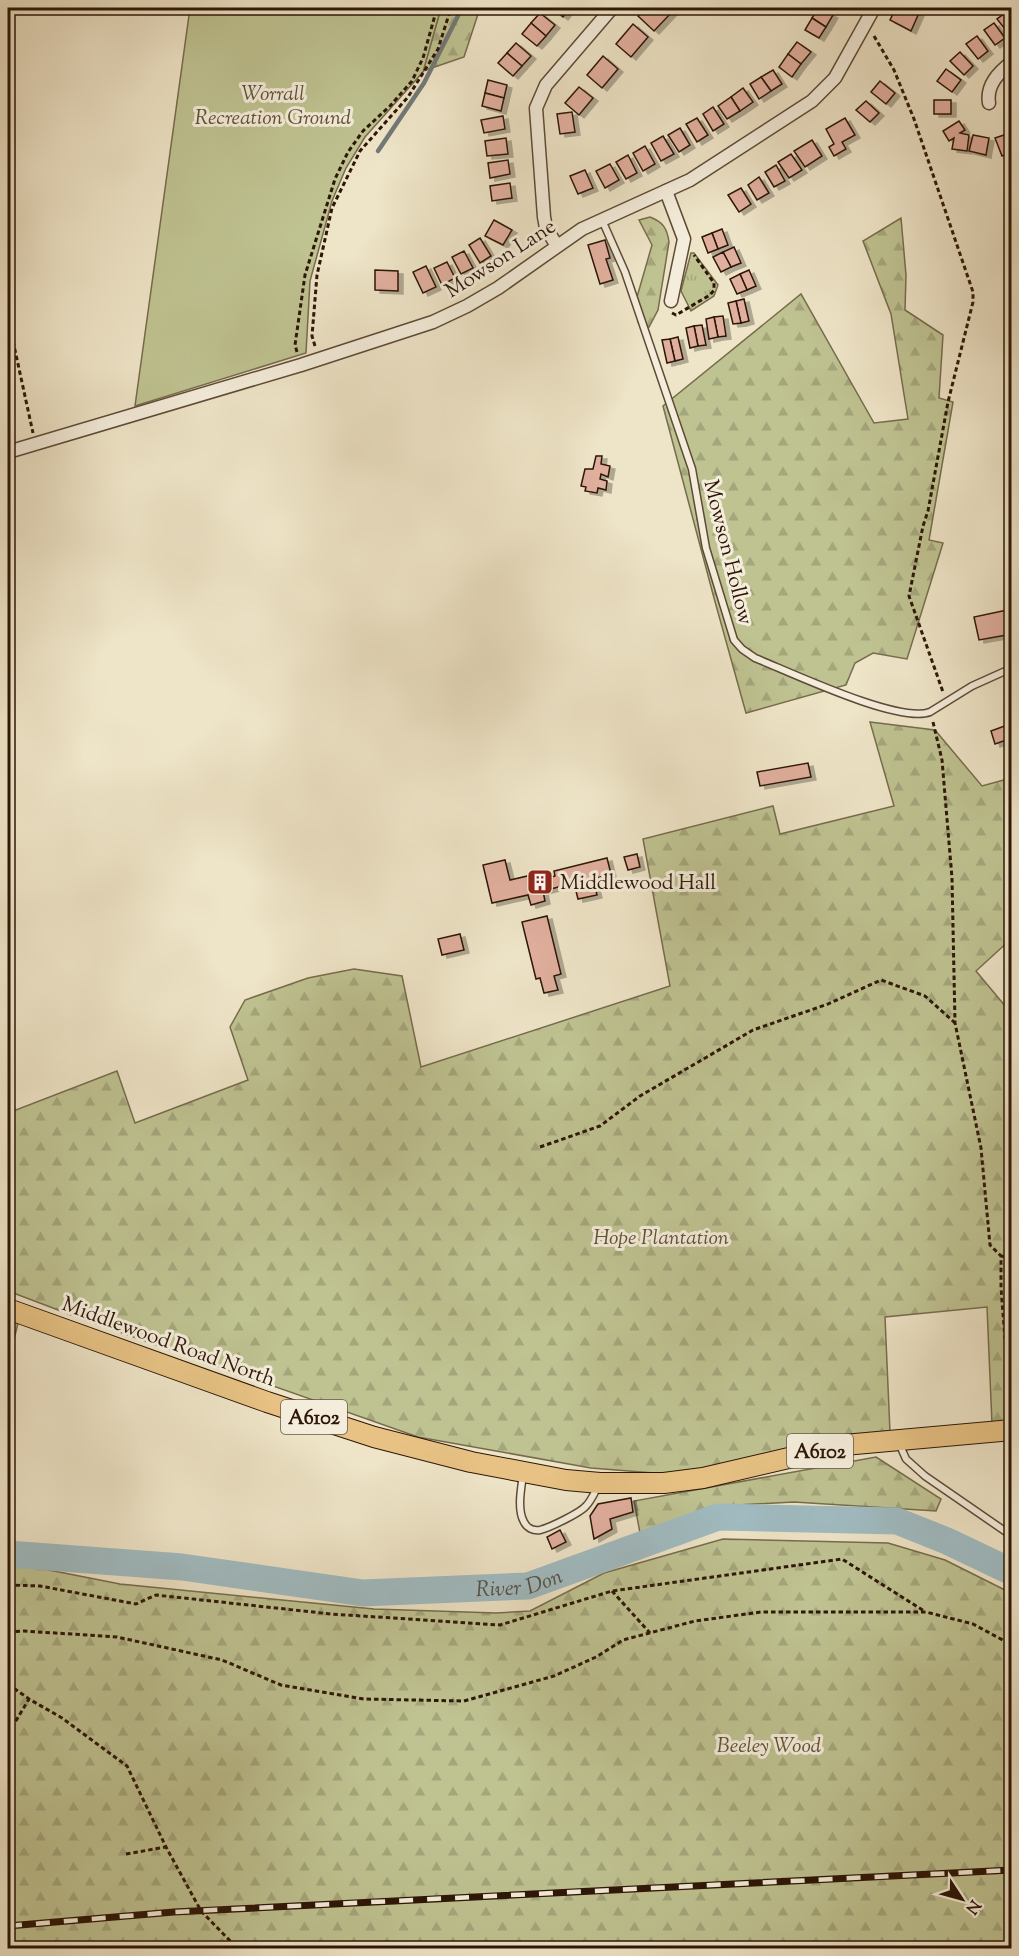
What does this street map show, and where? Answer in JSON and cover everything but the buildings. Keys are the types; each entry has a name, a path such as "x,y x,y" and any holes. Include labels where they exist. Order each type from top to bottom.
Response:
{"main road":[{"name":"Middlewood Road North","path":"8,1309 267,1402 374,1437 471,1462 566,1480 631,1484 664,1483 703,1478 844,1445 900,1440"},
{"name":"A6102","path":"900,1440 1011,1430"}],"street":[{"path":"556,246 546,228 544,217 536,108 546,85 612,8"},
{"name":"Mowson Lane","path":"8,452 319,360 433,322 450,314 498,288 582,229 690,180 812,101 834,78 874,8"},
{"path":"989,103 989,89 995,78 1011,62"},
{"path":"666,191 682,231 682,248 671,301"}],"lane":[{"name":"Mowson Hollow","path":"602,219 625,272 692,469 706,548 734,640 755,658 859,700 908,714 930,712"},
{"path":"930,712 972,686 1011,668"},
{"path":"900,1440 906,1459 1011,1536"},
{"path":"523,1472 520,1496 522,1517 531,1530 540,1530 580,1511 587,1506 600,1483"}],"path":[{"path":"301,365 295,345 305,275 335,178 348,152 363,130 412,81 423,58 437,8"},
{"path":"319,360 312,336 317,275 332,208 360,151 408,97 438,49 451,8"},
{"path":"864,26 883,49 914,119 973,292 973,302 948,402 928,511 909,596 944,691 930,712 942,760 951,866 955,1023 981,1148 990,1245 1001,1256 1011,1258"},
{"path":"671,301 669,310 676,315 710,295 714,290 714,283 694,255 682,248"},
{"path":"8,327 40,443"},
{"path":"540,1147 600,1126 640,1096 753,1030 828,1004 881,980 925,996 955,1023"},
{"path":"1001,1256 1006,1365 1010,1380 1011,1430"},
{"path":"8,1585 40,1586 136,1604 156,1595 331,1614 500,1625 612,1591 842,1559 926,1612"},
{"path":"612,1591 650,1633"},
{"path":"8,1632 117,1637 222,1660 281,1685 364,1699 464,1701 554,1676 596,1657 623,1640 695,1621 760,1612 926,1612 973,1624 1011,1645"},
{"path":"8,1684 62,1718 127,1766 201,1911 237,1948"},
{"path":"8,1734 29,1699"},
{"path":"126,1854 166,1846"}],"green space":[{"name":"Worrall Recreation Ground","path":"190,8 441,8 423,72 365,137 346,168 332,201 310,281 306,353 135,406"},
{"path":"441,8 480,8 464,57 423,71"},
{"path":"650,217 664,226 669,242 658,310 649,327 638,322 637,297 652,245 639,220"},
{"path":"901,218 906,275 905,310 943,335 939,398 953,402 929,540 943,543 907,659 873,653 855,663 846,685 746,713 663,406 801,294 874,423 908,419 891,314 863,241"},
{"path":"691,253 694,253 718,285 714,296 691,311 681,291"},
{"name":"Hope Plantation","path":"870,722 935,730 982,786 1011,778 1011,939 976,971 1011,1013 1011,1419 992,1424 987,1307 885,1317 890,1432 679,1475 591,1468 418,1437 8,1291 8,1113 117,1071 135,1123 248,1080 230,1027 245,1000 308,978 354,969 402,976 421,1067 670,986 643,839 773,806 780,834 894,806"},
{"path":"8,1319 18,1323 8,1365"},
{"path":"876,1457 941,1499 936,1511 794,1502 719,1506 640,1533 634,1501"},
{"name":"Beeley Wood","path":"723,1539 888,1543 945,1560 1011,1593 1011,1948 8,1948 8,1562 120,1584 374,1609 496,1613 530,1611 604,1573"}],"waterway":[{"path":"378,151 424,83 462,8"},
{"name":"River Don","path":"8,1554 182,1567 363,1593 528,1586 718,1517 897,1521 947,1541 1012,1572"}],"railway":[{"path":"8,1926 174,1912 1012,1870"}],"place":[{"name":"Middlewood Hall","path":"540,882"}]}
